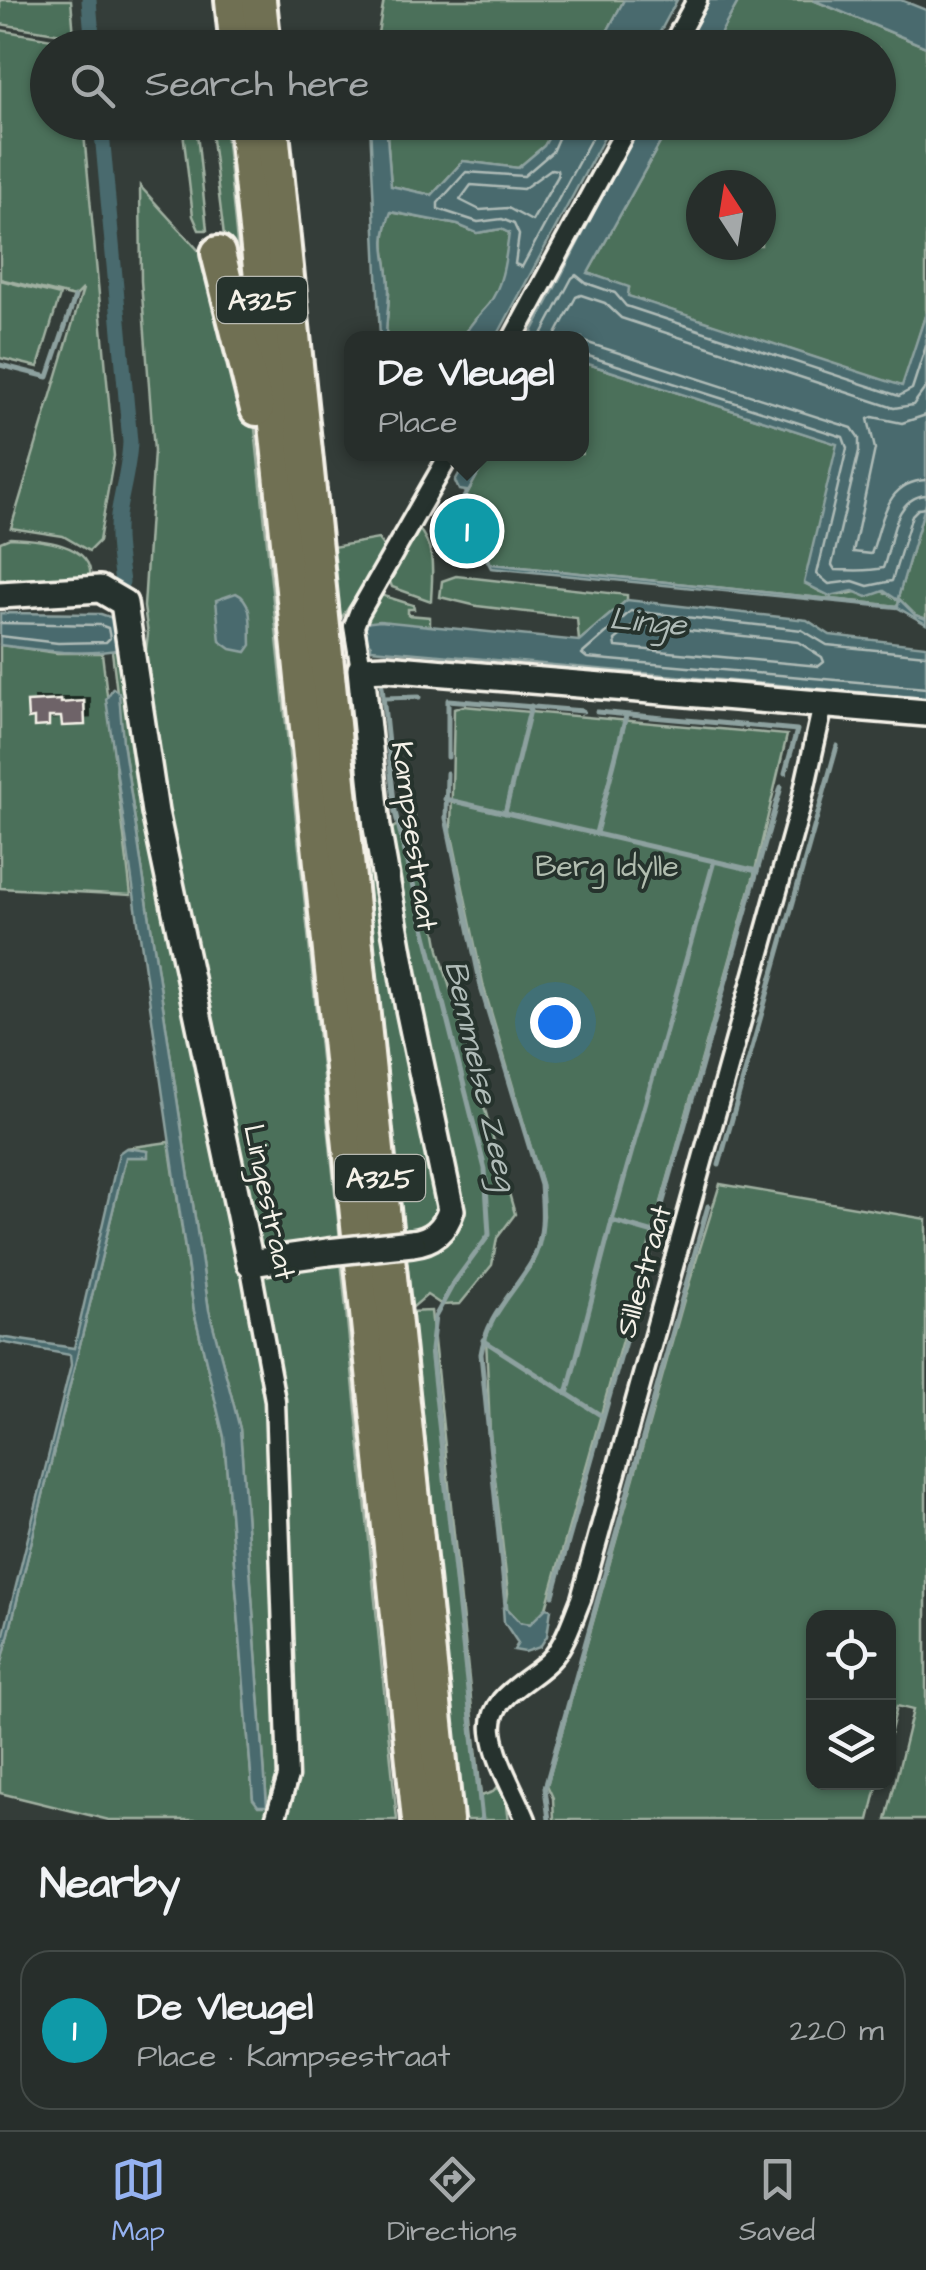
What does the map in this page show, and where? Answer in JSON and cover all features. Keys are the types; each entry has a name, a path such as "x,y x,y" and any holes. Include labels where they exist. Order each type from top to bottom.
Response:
{"highway":[{"path":"232,0 235,30"},
{"path":"259,0 262,30"},
{"name":"A325","path":"247,140 419,1820"},
{"name":"A325","path":"273,140 446,1820"},
{"path":"218,253 261,427 280,477"}],"street":[{"path":"681,30 697,0"},
{"path":"517,331 620,140"},
{"name":"Kampsestraat","path":"250,1262 426,1242 448,1221 451,1210 409,1009 377,826 355,635 359,613 446,461"},
{"name":"Lingestraat","path":"0,595 100,589 124,603 156,812 275,1400 288,1777 275,1820"},
{"path":"361,669 926,713"},
{"name":"Sillestraat","path":"526,1820 494,1743 495,1707 552,1658 581,1598 801,804 822,705"}],"green space":[{"path":"0,0 71,0 74,30 0,24"},
{"path":"384,0 624,0 608,30 379,30"},
{"path":"739,0 813,0 885,30 722,30"},
{"path":"0,30 30,35 30,140 85,140 114,456 99,541 89,551 63,536 11,528 83,289 75,297 0,279"},
{"path":"896,35 926,47 926,313 903,387 627,296 629,288 588,273 662,140 896,140"},
{"path":"184,140 198,140 207,230 199,230 193,216"},
{"path":"212,140 227,140 245,324 229,276"},
{"path":"387,140 547,140 518,168 463,161 432,195 391,186"},
{"path":"140,186 209,262 252,400 340,1239 258,1248 141,688 148,634 144,607 154,451 141,281"},
{"path":"390,212 458,225 477,233 501,229 510,233 498,289 467,331 386,331"},
{"path":"0,280 60,295 38,367 0,358"},
{"path":"589,364 838,444 805,583 837,595 879,591 899,601 898,606 491,564 480,542 452,536 447,530 485,461 589,461"},
{"path":"926,503 926,619 915,615 898,598"},
{"path":"417,527 430,553 431,601 392,587 388,576"},
{"path":"10,538 48,542 74,550 89,567 90,580 0,590 0,542"},
{"path":"378,539 387,551 334,629 327,548"},
{"path":"456,576 627,595 627,600 579,641 577,618 477,606 440,597 442,581"},
{"path":"381,595 413,605 408,615 430,617 430,626 363,623"},
{"path":"0,645 57,653 102,653 131,895 0,888"},
{"path":"122,649 168,903 268,1404 280,1782 265,1820 109,1820 0,1793 0,1670 126,1157 147,1157 148,1151 126,1148 169,1142 194,1311 224,1437 253,1799 267,1806 240,1429 209,1310 123,742 112,651"},
{"path":"341,691 351,691 437,1200 431,1227 398,1238"},
{"name":"Berg Idylle","path":"463,706 787,735 754,875 546,1608 531,1624 521,1623 506,1607 508,1593 490,1434 486,1337 494,1316 533,1263 544,1216 542,1185 484,988 451,831 454,709"},
{"path":"414,813 439,950 515,1214 497,1238 492,1265 460,1304 442,1305 427,1295 407,1312 431,1311 481,1796 493,1792 502,1782 509,1820 459,1820 399,1253 447,1228 383,835"},
{"path":"720,1184 926,1219 926,1820 886,1820 913,1710 897,1706 896,1710 896,1610 806,1610 806,1790 876,1790 869,1820 554,1820 553,1798 547,1785"},
{"path":"341,1260 397,1820 284,1820 295,1790 296,1707 261,1285 263,1274 269,1269"}],"water":[{"path":"624,0 677,0 661,30 608,30"},
{"path":"704,0 739,0 722,30 688,30"},
{"path":"813,0 901,0 926,10 926,47 896,35 896,30 885,30"},
{"path":"371,140 387,140 391,186 432,195 463,161 518,168 547,140 603,140 500,331 467,331 497,289 509,233 501,229 477,233 458,225 391,212 384,243 389,290 386,331 380,331"},
{"path":"631,140 662,140 588,273 629,287 628,296 902,386 926,313 926,503 898,598 915,615 926,619 926,624 898,608 491,568 478,544 442,537 466,491 459,490 455,481 466,461 485,461 447,530 453,536 480,542 491,564 898,606 899,601 884,591 867,597 853,591 830,596 804,583 837,444 589,364 589,331 533,331"},
{"path":"236,593 246,602 250,615 251,645 246,652 231,649 220,641 216,600"},
{"name":"Linge","path":"627,600 807,620 830,635 926,646 926,698 371,649 371,644 365,644 363,623 380,621 579,641"},
{"path":"0,613 101,614 118,620 122,649 76,653 0,645"},
{"path":"113,688 119,693 123,742 209,1310 240,1429 267,1806 258,1806 253,1799 224,1437 194,1311 106,699"},
{"path":"126,1148 148,1151 148,1157 126,1157 0,1670 0,1650 71,1365 70,1355 0,1342 0,1337 74,1348 119,1153"},
{"path":"506,1607 520,1622 530,1624 546,1608 551,1609 547,1636 540,1647 525,1652 514,1650 518,1643 504,1622"}],"building":[{"path":"84,701 85,725 62,726 61,717 49,717 49,726 34,727 34,718 28,719 27,702"}],"waterway":[{"path":"89,0 92,30"},
{"path":"103,140 130,442 117,524 122,582"},
{"path":"0,365 48,377 75,297"},
{"name":"Bemmelse Zeeg","path":"382,686 395,812 485,1169 489,1235 453,1284 435,1317 431,1350 482,1820"},
{"path":"383,698 419,697"},
{"path":"448,757 448,700 583,711"},
{"path":"505,813 531,706"},
{"path":"597,712 797,730 785,773"},
{"path":"596,833 626,716"},
{"path":"719,1165 837,746"},
{"path":"447,773 446,818 482,991 542,1195 542,1225 536,1254 494,1317 481,1354 506,1607"},
{"path":"662,1205 781,787"},
{"path":"445,799 757,871"},
{"path":"567,1394 714,861"},
{"path":"549,1820 545,1788 708,1206"},
{"path":"645,1272 658,1220"},
{"path":"612,1221 654,1233"},
{"path":"553,1595 641,1285"},
{"path":"483,1340 602,1416"}],"place":[{"name":"De Vleugel","path":"467,531"}]}
